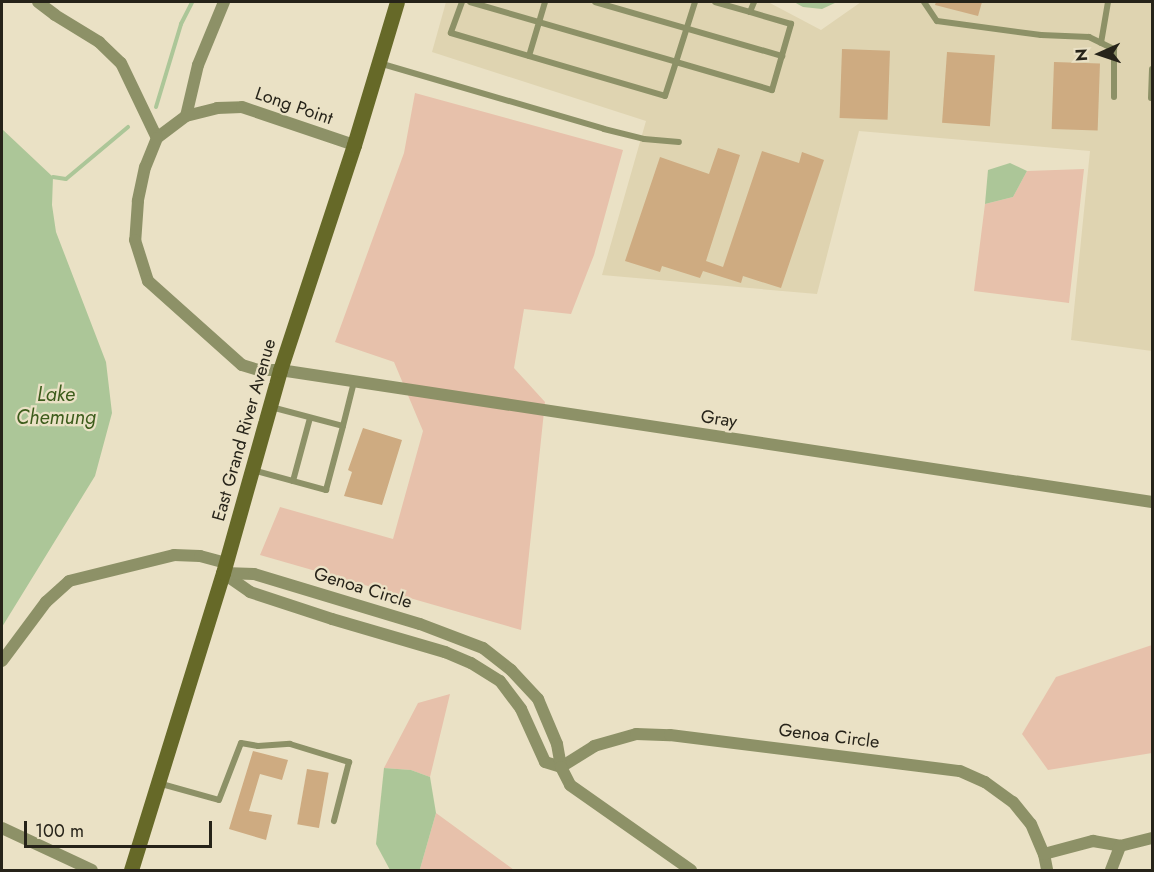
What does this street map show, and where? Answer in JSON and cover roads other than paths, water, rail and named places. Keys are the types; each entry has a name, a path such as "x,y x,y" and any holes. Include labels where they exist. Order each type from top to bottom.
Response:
{"main road":[{"name":"East Grand River Avenue","path":"131,870 224,568 280,370 398,2"}],"street":[{"path":"38,2 99,42 121,63 157,138 186,116 198,65 224,2"},
{"name":"Long Point","path":"186,116 217,108 242,107 354,145"},
{"name":"Gray","path":"157,138 145,167 138,201 135,240 148,281 242,365 258,370 280,370 1152,502"},
{"path":"2,661 46,602 69,581 174,555 200,556 224,568"},
{"name":"Genoa Circle","path":"224,568 254,574 420,624 483,648 510,670 538,699 557,744 561,767 570,785 691,870"},
{"name":"Genoa Circle","path":"224,568 250,592 445,652 471,663 500,681 521,709 545,762 561,767 594,746 636,734 670,735 960,771 985,782 1013,802 1031,824 1044,854 1047,870"},
{"name":"Genoa Circle","path":"290,605 296,586"},
{"name":"Genoa Circle","path":"413,643 420,624"},
{"path":"500,681 510,670"},
{"path":"2,828 92,870"},
{"path":"1044,854 1093,841 1120,846 1152,838"},
{"path":"1111,870 1120,846"}],"lane":[{"path":"462,2 451,33 665,96 695,2"},
{"path":"470,2 772,90 791,24 716,2"},
{"path":"530,56 545,2"},
{"path":"595,2 782,56"},
{"path":"750,12 753,2"},
{"path":"924,2 937,21 1041,35 1089,37 1114,49 1114,97"},
{"path":"1101,43 1108,2"},
{"path":"379,63 603,129 644,139 679,142"},
{"path":"1151,98 1152,69"},
{"path":"252,470 326,490 354,382"},
{"path":"270,407 343,426"},
{"path":"293,482 310,418"},
{"path":"157,783 219,800 241,743 258,746 290,744 349,762 334,821"}],"water":[{"path":"794,2 837,2 822,9 803,7"},
{"name":"Lake Chemung","path":"2,129 53,177 52,205 56,232 106,362 112,413 95,476 2,627"},
{"path":"1010,163 1027,171 1013,197 985,204 988,170"},
{"path":"384,768 411,770 430,777 436,813 420,869 390,870 376,844"}],"waterway":[{"path":"156,107 181,24 192,2"},
{"path":"53,177 66,179 128,127"}]}
